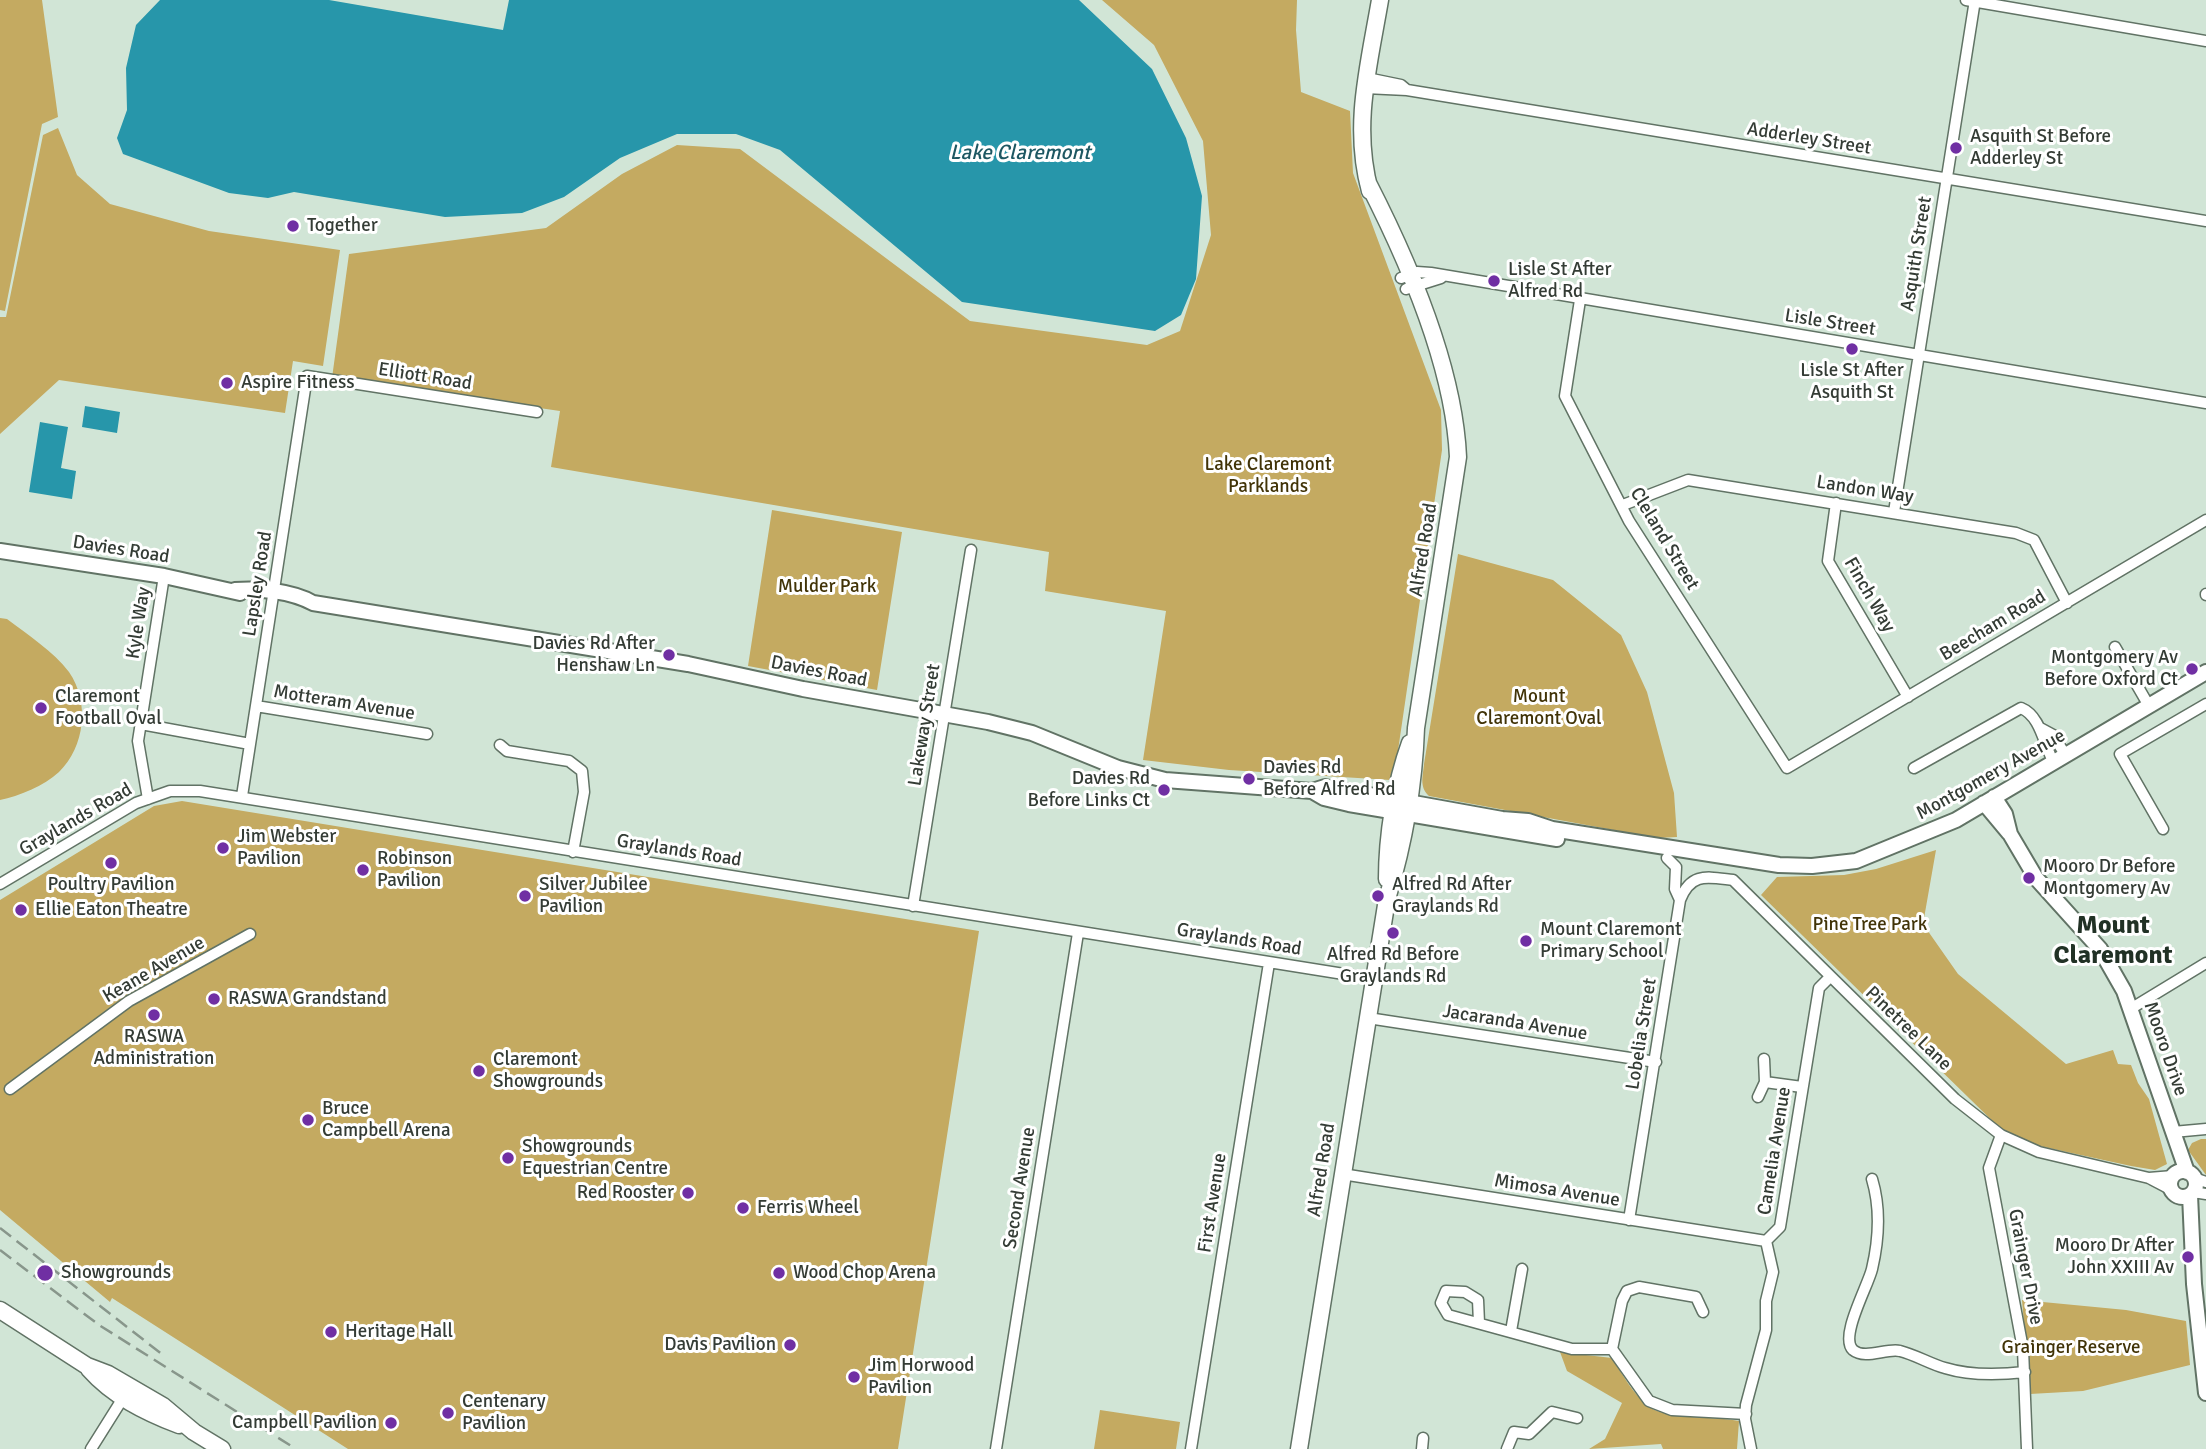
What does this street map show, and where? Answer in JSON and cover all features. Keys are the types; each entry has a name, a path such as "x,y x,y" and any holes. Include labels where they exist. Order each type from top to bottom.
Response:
{"main road":[{"name":"Alfred Road","path":"1298,1449 1375,979 1387,899 1387,860 1402,806 1416,728 1458,457 1457,418 1368,184 1360,155 1366,83 1380,0"},
{"path":"0,1310 87,1366 108,1374 163,1406 194,1432"},
{"path":"87,1366 103,1384 123,1398 194,1432 222,1449"}],"street":[{"path":"1973,0 2206,41"},
{"name":"Asquith Street","path":"1894,512 1973,0"},
{"name":"Adderley Street","path":"1366,83 2206,221"},
{"name":"Lisle Street","path":"1407,281 1431,272 1580,300 2206,403"},
{"name":"Cleland Street","path":"1580,300 1564,396 1629,521 1787,768 1798,762"},
{"name":"Elliott Road","path":"307,376 537,412"},
{"name":"Lapsley Road","path":"242,796 307,376"},
{"name":"Landon Way","path":"1623,505 1688,480 2016,533 2034,540 2067,603"},
{"name":"Finch Way","path":"1836,503 1828,561 1908,697"},
{"name":"Beecham Road","path":"1798,762 2206,520"},
{"name":"Lakeway Street","path":"913,906 971,550"},
{"name":"Davies Road","path":"0,551 164,576 235,590 244,596 274,597 303,606 313,603 688,664 793,687 944,714 1021,730 1118,768 1165,780 1312,791 1324,798 1402,806"},
{"name":"Kyle Way","path":"148,799 145,769 139,755 141,724 164,576"},
{"path":"2115,647 2150,706"},
{"name":"Montgomery Avenue","path":"1402,806 1734,868 1761,869 1779,865 1812,866 1856,861 1930,833 2060,760 2206,672"},
{"path":"2162,829 2120,754 2206,704"},
{"name":"Motteram Avenue","path":"256,706 427,734"},
{"path":"1914,768 2017,708 2028,711 2040,729 2053,735 2060,760"},
{"path":"141,724 250,744"},
{"path":"500,745 507,751 569,761 582,771 583,792 573,852"},
{"name":"Graylands Road","path":"0,884 136,803 170,791 242,796 573,852 1375,979"},
{"name":"Mooro Drive","path":"1989,800 2005,814 2010,834 2045,890 2100,949 2132,1008 2187,1185 2206,1393"},
{"name":"Lobelia Street","path":"1629,1220 1656,1062 1679,900 1675,889 1676,867 1661,854"},
{"name":"Pinetree Lane","path":"1679,900 1689,882 1696,877 1732,880 1955,1099 2001,1135 2039,1152 2187,1185"},
{"name":"Second Avenue","path":"996,1449 1078,933"},
{"name":"Keane Avenue","path":"10,1089 129,1001 250,934"},
{"name":"First Avenue","path":"1191,1449 1269,963"},
{"path":"2132,1008 2206,963"},
{"name":"Camelia Avenue","path":"1751,1449 1746,1414 1755,1366 1766,1329 1766,1301 1773,1272 1766,1241 1780,1227 1819,988 1830,977"},
{"name":"Jacaranda Avenue","path":"1368,1018 1656,1062"},
{"path":"1758,1097 1765,1082 1763,1059"},
{"path":"1765,1082 1802,1087"},
{"path":"2174,1139 2206,1129"},
{"name":"Grainger Drive","path":"2001,1135 1989,1168 2013,1291 2025,1372 2027,1449"},
{"name":"Mimosa Avenue","path":"1342,1174 1766,1241"},
{"path":"1872,1179 1878,1200 1878,1232 1871,1271 1850,1329 1849,1344 1854,1351 1863,1354 1896,1350 1961,1373 2001,1375 2025,1372"},
{"path":"1511,1331 1522,1269"},
{"path":"1703,1312 1696,1297 1639,1287 1627,1291 1622,1301 1612,1349 1649,1401 1672,1410 1746,1414"},
{"path":"1479,1323 1572,1349 1612,1349"},
{"path":"92,1449 123,1398"},
{"path":"1507,1449 1514,1432 1529,1433 1552,1412 1577,1418"}],"green space":[{"path":"0,0 42,0 58,117 42,124 5,311 0,310"},
{"name":"Lake Claremont Parklands","path":"1102,0 1297,0 1296,30 1301,92 1350,111 1353,173 1441,410 1442,450 1395,771 1390,780 1229,770 1143,760 1166,611 1045,591 1049,552 551,467 560,411 332,378 349,254 546,228 622,174 677,145 740,149 970,321 1147,345 1180,331 1211,235 1203,141 1154,45"},
{"path":"58,128 77,175 110,204 209,231 340,250 323,366 293,361 285,413 59,380 0,434 0,317 6,317 43,135"},
{"name":"Mulder Park","path":"772,510 902,532 877,690 748,666"},
{"name":"Mount Claremont Oval","path":"1458,554 1553,580 1621,635 1647,692 1674,793 1677,837 1657,838 1429,796 1426,793 1422,781 1424,764"},
{"name":"Claremont Football Oval","path":"0,618 7,619 63,664 76,684 82,724 74,750 59,772 31,790 0,800"},
{"name":"Claremont Showgrounds","path":"182,801 979,931 898,1449 348,1449 112,1298 110,1302 0,1210 0,900 154,806"},
{"name":"Pine Tree Park","path":"1936,850 1923,924 1958,974 2066,1064 2113,1050 2118,1064 2131,1065 2138,1083 2149,1099 2167,1164 2155,1170 2012,1140 1761,895 1777,877 1844,875 1876,869"},
{"path":"2206,1139 2206,1175 2188,1150 2192,1143"},
{"name":"Grainger Reserve","path":"2022,1300 2126,1310 2186,1321 2190,1365 2083,1391 2030,1394"},
{"path":"1560,1352 1612,1358 1638,1396 1648,1406 1666,1414 1739,1421 1737,1449 1663,1449 1661,1444 1589,1449 1605,1439 1622,1403 1567,1371"},
{"path":"1100,1410 1180,1422 1176,1449 1094,1449"}],"water":[{"name":"Lake Claremont","path":"160,0 329,0 503,30 509,0 1079,0 1152,69 1186,138 1202,196 1196,279 1181,315 1155,331 962,302 780,150 736,134 677,134 620,158 564,197 522,213 445,217 294,192 268,198 229,193 123,154 117,138 127,110 126,68 136,25"},
{"path":"85,406 120,412 117,433 82,427"},
{"path":"40,422 68,427 61,468 76,471 72,499 29,492"}],"railway":[{"path":"0,1228 163,1355"},
{"path":"0,1250 99,1325 296,1449"}],"place":[{"name":"Asquith St Before Adderley St","path":"1956,148"},
{"name":"Together","path":"293,226"},
{"name":"Lisle St After Alfred Rd","path":"1494,281"},
{"name":"Lisle St After Asquith St","path":"1852,349"},
{"name":"Aspire Fitness","path":"227,383"},
{"name":"Davies Rd After Henshaw Ln","path":"669,655"},
{"name":"Montgomery Av Before Oxford Ct","path":"2192,669"},
{"name":"Claremont Football Oval","path":"41,708"},
{"name":"Davies Rd Before Alfred Rd","path":"1249,779"},
{"name":"Davies Rd Before Links Ct","path":"1164,790"},
{"name":"Jim Webster Pavilion","path":"223,848"},
{"name":"Poultry Pavilion","path":"111,863"},
{"name":"Robinson Pavilion","path":"363,870"},
{"name":"Mooro Dr Before Montgomery Av","path":"2029,878"},
{"name":"Silver Jubilee Pavilion","path":"525,896"},
{"name":"Alfred Rd After Graylands Rd","path":"1378,896"},
{"name":"Ellie Eaton Theatre","path":"21,910"},
{"name":"Alfred Rd Before Graylands Rd","path":"1393,933"},
{"name":"Mount Claremont Primary School","path":"1526,941"},
{"name":"RASWA Grandstand","path":"214,999"},
{"name":"RASWA Administration","path":"154,1015"},
{"name":"Claremont Showgrounds","path":"479,1071"},
{"name":"Bruce Campbell Arena","path":"308,1120"},
{"name":"Showgrounds Equestrian Centre","path":"508,1158"},
{"name":"Red Rooster","path":"688,1193"},
{"name":"Ferris Wheel","path":"743,1208"},
{"name":"Mooro Dr After John XXIII Av","path":"2188,1257"},
{"name":"Showgrounds","path":"45,1273"},
{"name":"Wood Chop Arena","path":"779,1273"},
{"name":"Heritage Hall","path":"331,1332"},
{"name":"Davis Pavilion","path":"790,1345"},
{"name":"Jim Horwood Pavilion","path":"854,1377"},
{"name":"Centenary Pavilion","path":"448,1413"},
{"name":"Campbell Pavilion","path":"391,1423"}],"district":[{"name":"Mount Claremont","path":"2113,941"}]}
